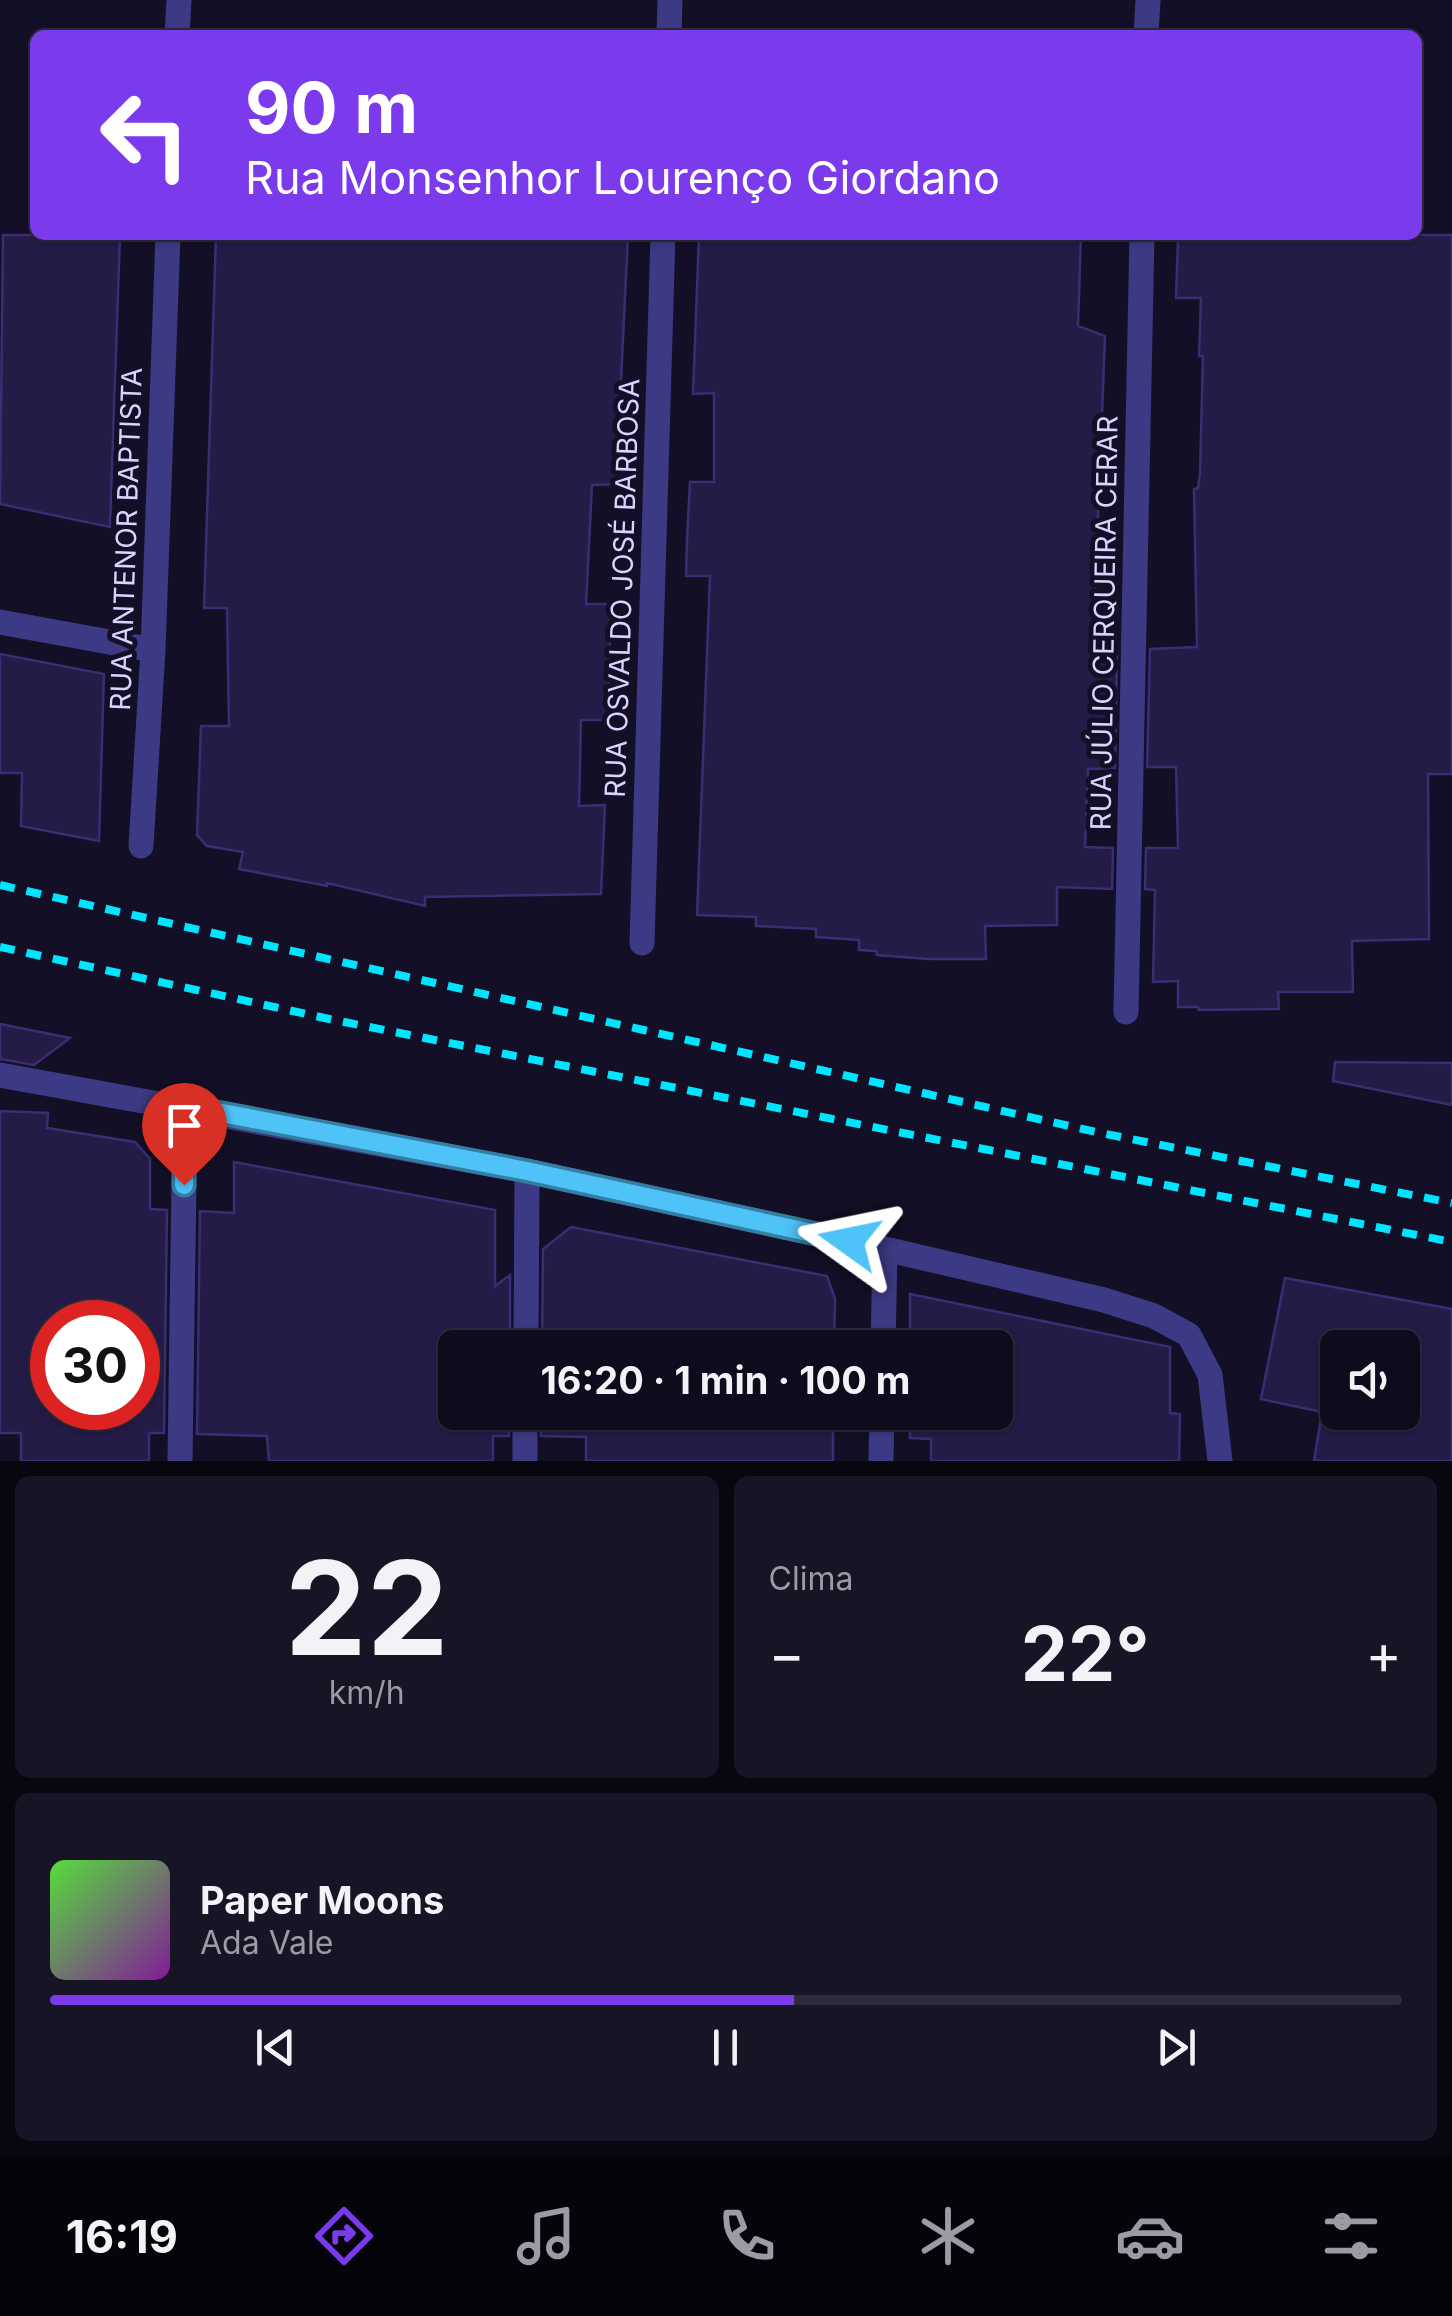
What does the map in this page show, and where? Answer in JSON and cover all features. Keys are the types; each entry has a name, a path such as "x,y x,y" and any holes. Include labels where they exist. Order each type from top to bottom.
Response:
{"street":[{"path":"177,30 179,0"},
{"path":"669,30 670,0"},
{"path":"1146,30 1148,0"},
{"name":"RUA ANTENOR BAPTISTA","path":"141,846 153,650 168,240"},
{"name":"RUA OSVALDO JOSÉ BARBOSA","path":"642,943 662,240"},
{"name":"RUA JÚLIO CERQUEIRA CERAR","path":"1126,1012 1142,240"},
{"path":"0,622 153,650"},
{"path":"0,1075 527,1171 1104,1300 1154,1316 1189,1335 1210,1375 1220,1461"},
{"path":"180,1461 185,1106"},
{"path":"526,1330 527,1171"},
{"path":"883,1330 885,1248"},
{"path":"525,1430 525,1461"},
{"path":"881,1461 882,1430"}],"building":[{"path":"3,235 30,235 30,240 120,240 110,527 0,504"},
{"path":"1422,235 1452,235 1452,774 1428,774 1429,939 1352,941 1353,992 1278,992 1279,1009 1178,1007 1178,981 1153,982 1155,890 1145,889 1146,848 1178,848 1176,767 1147,767 1150,649 1197,647 1194,489 1198,488 1200,473 1201,298 1176,298 1178,240 1422,240"},
{"path":"216,240 628,240 616,484 592,485 586,604 611,604 608,720 581,720 579,806 605,805 601,894 425,897 425,906 327,883 239,869 243,852 207,846 197,835 201,726 229,726 227,608 204,608"},
{"path":"699,240 1081,240 1078,326 1105,336 1093,650 1117,649 1115,768 1088,769 1085,847 1113,848 1112,889 1057,887 1057,925 985,926 986,959 877,955 876,951 859,950 859,940 816,937 816,929 756,926 756,917 697,915 710,576 686,576 687,539 690,482 714,482 714,393 693,394"},
{"path":"0,654 104,674 99,841 21,826 22,773 0,773"},
{"path":"0,1024 70,1038 34,1065 0,1059"},
{"path":"1335,1062 1452,1063 1452,1105 1333,1081"},
{"path":"0,1111 48,1113 47,1128 135,1142 150,1159 150,1209 167,1210 164,1433 149,1433 149,1461 21,1461 21,1433 0,1433"},
{"path":"234,1162 495,1210 495,1286 510,1275 510,1330 438,1330 438,1430 509,1430 509,1436 493,1436 493,1461 269,1461 267,1436 197,1434 200,1211 234,1213"},
{"path":"571,1227 827,1276 835,1299 834,1330 542,1330 543,1249"},
{"path":"1285,1278 1452,1309 1452,1461 1314,1461 1320,1424 1320,1430 1420,1430 1420,1330 1320,1330 1320,1412 1261,1399"},
{"path":"910,1294 1170,1347 1170,1413 1180,1414 1179,1461 931,1461 931,1439 910,1438 910,1430 1013,1430 1013,1330 910,1330"},
{"path":"541,1430 833,1430 833,1461 586,1461 586,1437 541,1436"}],"railway":[{"path":"0,885 1096,1132 1452,1203"},
{"path":"0,947 329,1019 1452,1242"}],"route":[{"path":"184,1185 185,1106 527,1171 849,1241"}]}
